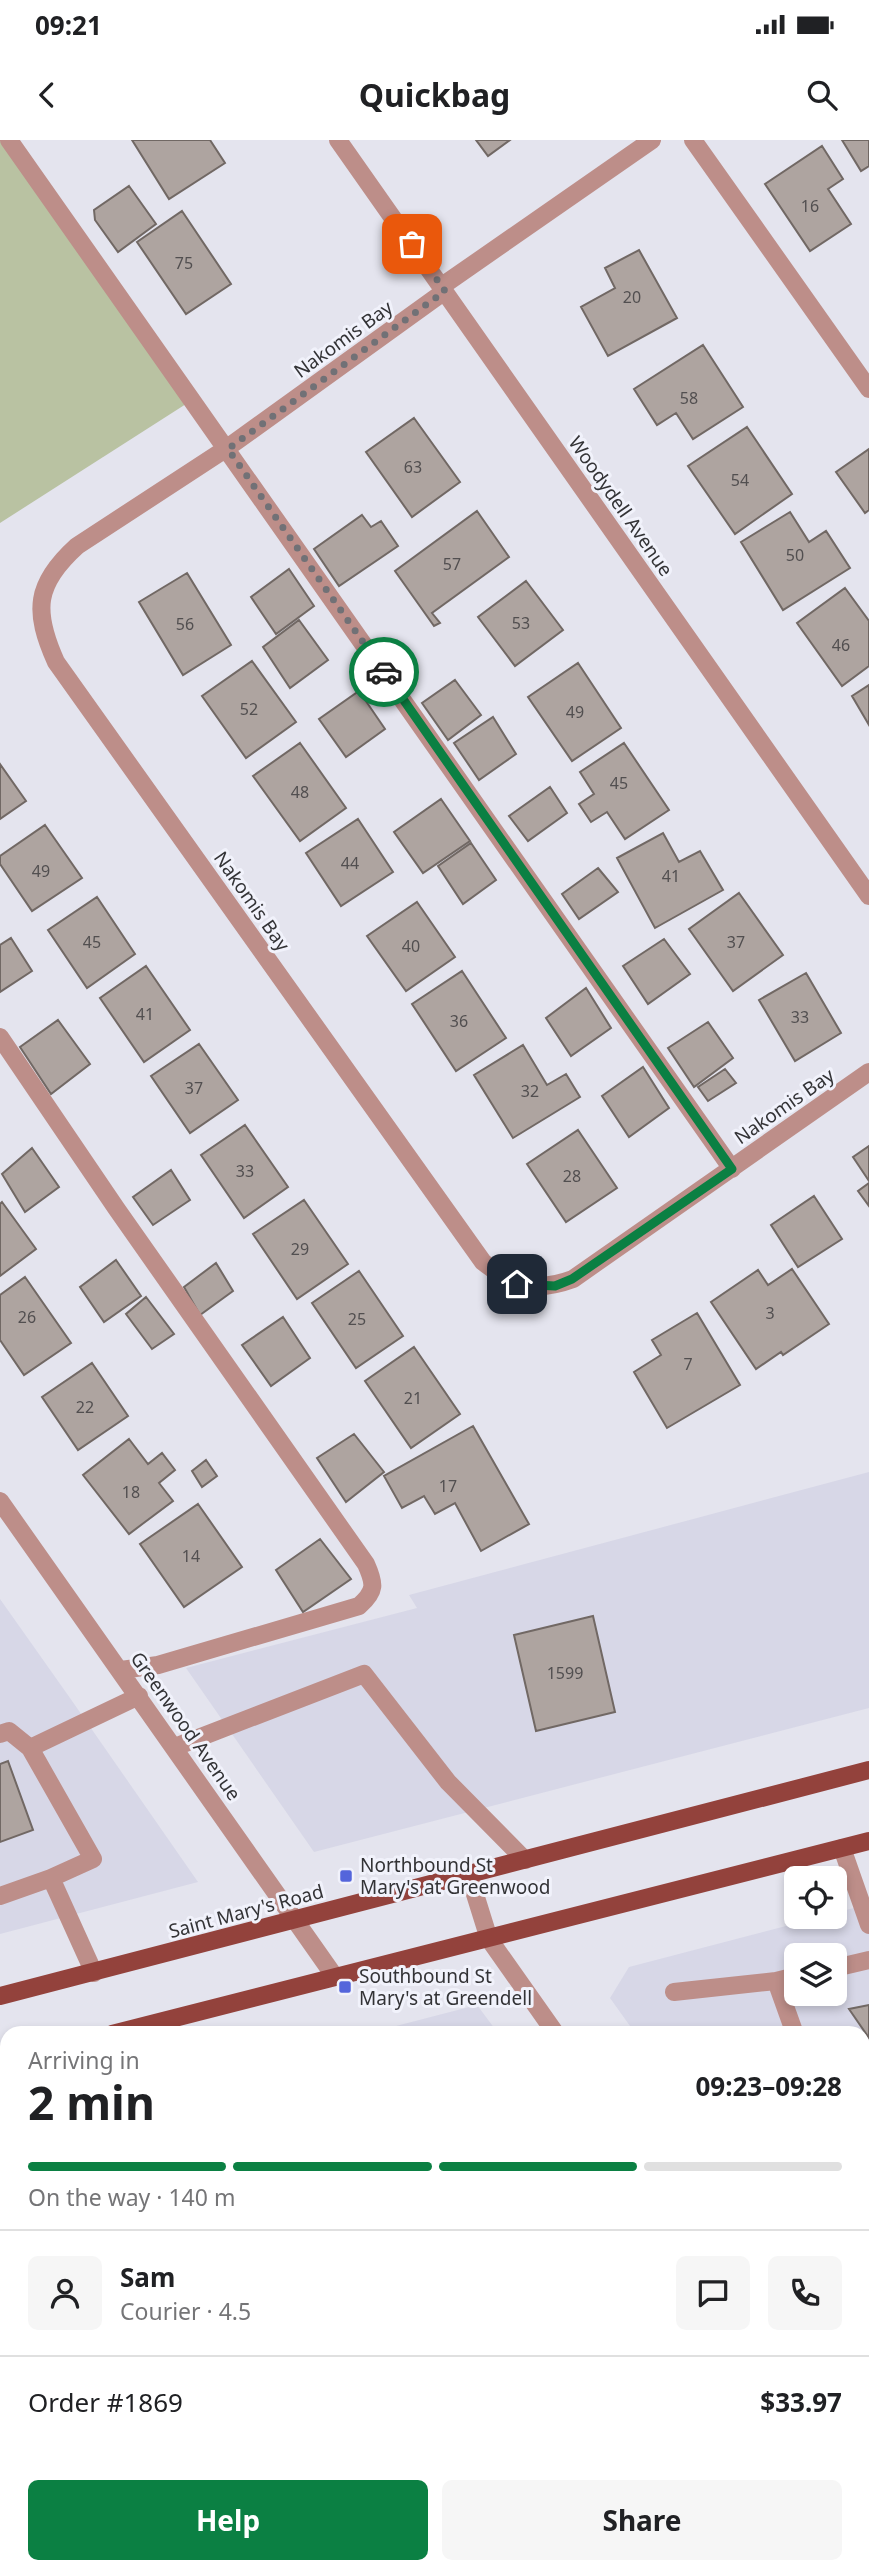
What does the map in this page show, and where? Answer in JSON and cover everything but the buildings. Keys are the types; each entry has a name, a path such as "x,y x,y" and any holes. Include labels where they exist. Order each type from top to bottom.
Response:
{"main road":[{"name":"Saint Mary's Road","path":"0,1996 869,1770"},
{"path":"143,2026 869,1841"}],"street":[{"path":"9,140 732,1169"},
{"name":"Woodydell Avenue","path":"338,140 869,896"},
{"name":"Nakomis Bay","path":"652,140 443,288 228,449 77,546 49,577 41,599 45,637 56,662 483,1262 498,1274 517,1284 538,1287 555,1286 572,1279 869,1072"},
{"path":"693,140 869,389"},
{"path":"0,1037 116,1208 358,1553 372,1578 373,1588 369,1597 359,1606 158,1665 121,1670"},
{"name":"Greenwood Avenue","path":"2,1508 121,1670 335,1976"},
{"path":"175,1747 363,1675 448,1782 525,1860"},
{"path":"30,1748 139,1696"},
{"path":"0,1734 9,1731 30,1748 93,1859 51,1878 0,1896"},
{"path":"842,1848 869,1925"},
{"path":"469,1875 489,1939 550,2026"},
{"path":"51,1878 94,1973"},
{"path":"847,1965 869,1960"},
{"path":"674,1992 784,1979"},
{"path":"776,1981 792,2026"}],"shaded area":[{"path":"869,1472 869,1708 314,1852 186,1668 417,1608 409,1595"},
{"path":"0,1599 70,1698 198,1882 0,1934"},
{"path":"869,1904 869,2026 630,2026 610,1998 629,1967 784,1926 784,1929 847,1929 847,1910"},
{"path":"477,2005 493,2026 396,2026"}],"green space":[{"path":"0,140 186,404 0,523"}],"way so far":[{"path":"384,672 228,449 445,291 412,244"}],"place":[{"name":"Northbound St Mary's at Greenwood","path":"346,1876"},
{"name":"Southbound St Mary's at Greendell","path":"345,1987"}],"route":[{"path":"384,672 732,1169 572,1279 555,1286 517,1284"}]}
